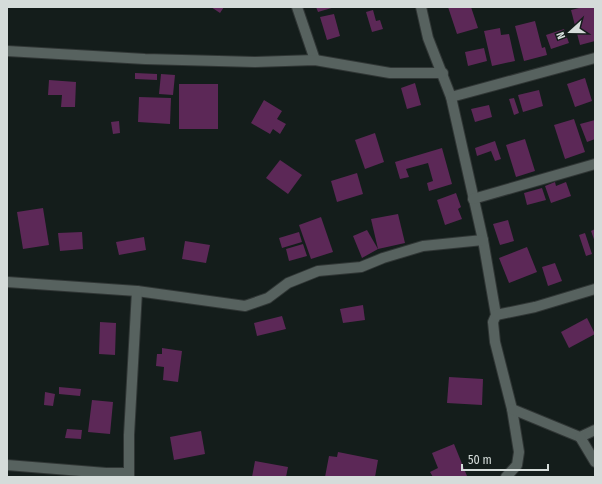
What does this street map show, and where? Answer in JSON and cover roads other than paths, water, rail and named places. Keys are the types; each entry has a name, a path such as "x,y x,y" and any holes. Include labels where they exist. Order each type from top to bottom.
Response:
{"street":[{"path":"297,7 315,60"},
{"path":"421,7 428,38 443,73 451,97 483,240 496,315 493,322 495,342 512,409 519,452 517,465 506,477"},
{"path":"7,51 145,59 255,62 315,60 390,73 443,73"},
{"path":"451,97 595,58"},
{"path":"473,199 595,164"},
{"path":"7,282 137,291 246,306 268,298 288,283 318,271 361,267 383,258 423,246 483,240"},
{"path":"496,315 535,306 595,289"},
{"path":"7,465 129,475 129,435 137,291"},
{"path":"512,409 580,437 595,462"},
{"path":"580,437 595,430"}]}
